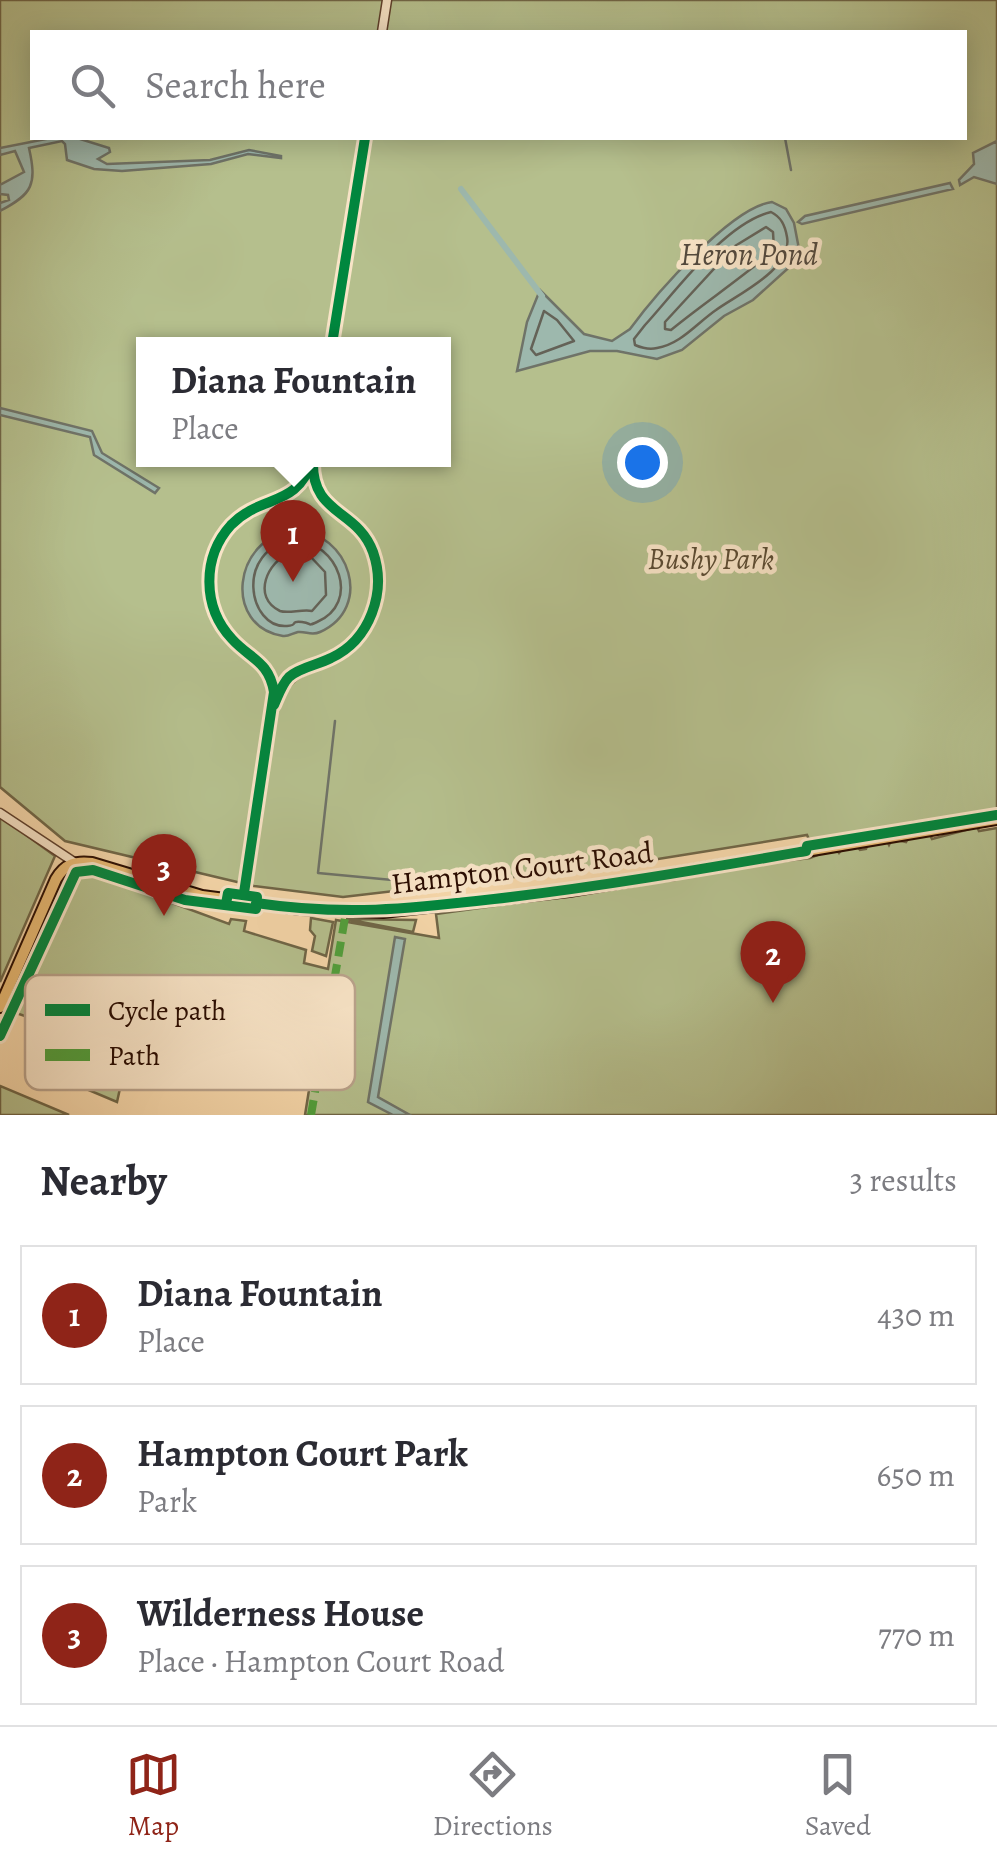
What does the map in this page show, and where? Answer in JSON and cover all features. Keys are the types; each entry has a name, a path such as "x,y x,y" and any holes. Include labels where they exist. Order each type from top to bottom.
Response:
{"main road":[{"name":"Hampton Court Road","path":"74,862 92,863 202,896 242,902 346,912 396,910 569,891 997,818"},
{"path":"0,1007 56,879 74,862"}],"street":[{"path":"382,30 387,0"},
{"path":"333,337 365,140"},
{"path":"302,485 310,467"},
{"path":"274,704 284,684 299,671 334,658 356,640 370,620 378,595 378,572 370,545 353,523 324,500 313,483 313,467"},
{"path":"242,902 274,704 272,681 267,670 234,642 221,625 211,600 209,573 217,546 233,523 251,510 313,483"},
{"path":"272,681 284,684"},
{"path":"0,813 74,862"}],"green space":[{"name":"Bushy Park","path":"0,0 997,0 997,814 969,814 967,819 937,823 913,822 876,833 820,838 811,844 807,835 633,863 343,897 254,886 65,841 0,787"},
{"path":"0,816 55,856 0,982"},
{"path":"977,827 979,831 997,828 997,1115 305,1115 309,1090 355,1090 355,975 33,975 52,933 39,943 43,949 37,961 31,962 19,988 23,994 19,1000 9,1002 62,884 70,875 75,877 70,888 60,895 62,908 56,907 53,912 56,926 81,871 100,873 178,899 176,903 167,901 229,924 231,919 246,921 244,931 306,950 304,963 328,969 336,920 439,938 436,914 810,858 835,848 839,853 844,847 856,845 860,850 866,849 868,843 886,839 889,845 892,839 906,842 910,835 929,833 932,839"},
{"path":"311,918 333,922 326,956 312,951 315,936 310,930"},
{"path":"346,919 416,920 413,932"},
{"path":"25,993 25,1016 16,1013"},
{"path":"0,1086 69,1115 0,1115"},
{"path":"89,1090 120,1090 117,1102"}],"water":[{"path":"41,140 83,140 109,148 110,152 98,159 107,164 210,160 249,150 281,158 248,154 211,164 122,171 94,169 67,160 62,141 29,148 30,187 20,199 0,211 0,203 9,200 8,195 0,194 0,185 24,172 15,151 0,155 0,148"},
{"path":"997,141 997,184 974,177 960,185 959,180 974,164 973,153"},
{"path":"950,183 953,189 798,222 805,216"},
{"name":"Heron Pond","path":"772,202 786,209 794,223 799,249 795,262 753,300 724,316 682,350 657,359 617,351 590,351 517,371 527,322 540,290 584,334 612,341 630,329 675,275 716,235 755,207"},
{"path":"0,408 92,431 102,453 159,488 155,493 94,455 90,437 0,415"},
{"path":"294,530 329,543 341,557 350,590 347,606 337,621 317,633 283,636 264,629 251,617 244,601 243,583 247,565 258,549 273,536"},
{"path":"395,937 405,939 378,1097 410,1115 393,1115 368,1102"}],"waterway":[{"path":"785,140 791,170"},
{"path":"461,189 542,296"},
{"path":"335,721 318,873 403,881 408,887"}],"marked path":[{"path":"335,975 346,912"},
{"path":"311,1115 315,1090"}],"cycle path":[{"path":"333,337 365,140"},
{"path":"244,893 274,692 268,673 222,626 211,597 211,567 221,538 231,525 255,508 288,494 309,467"},
{"path":"274,705 289,677 331,658 356,639 376,598 377,567 373,552 357,527 319,492 313,467"},
{"path":"256,903 376,910 494,899 689,871 806,851 807,846 997,815"},
{"path":"28,975 76,872 93,870 185,900 256,909 257,897 228,893 226,904"},
{"path":"0,1036 25,982"}],"place":[{"name":"Diana Fountain","path":"293,582"},
{"name":"Wilderness House","path":"164,916"},
{"name":"Hampton Court Park","path":"773,1003"}]}
